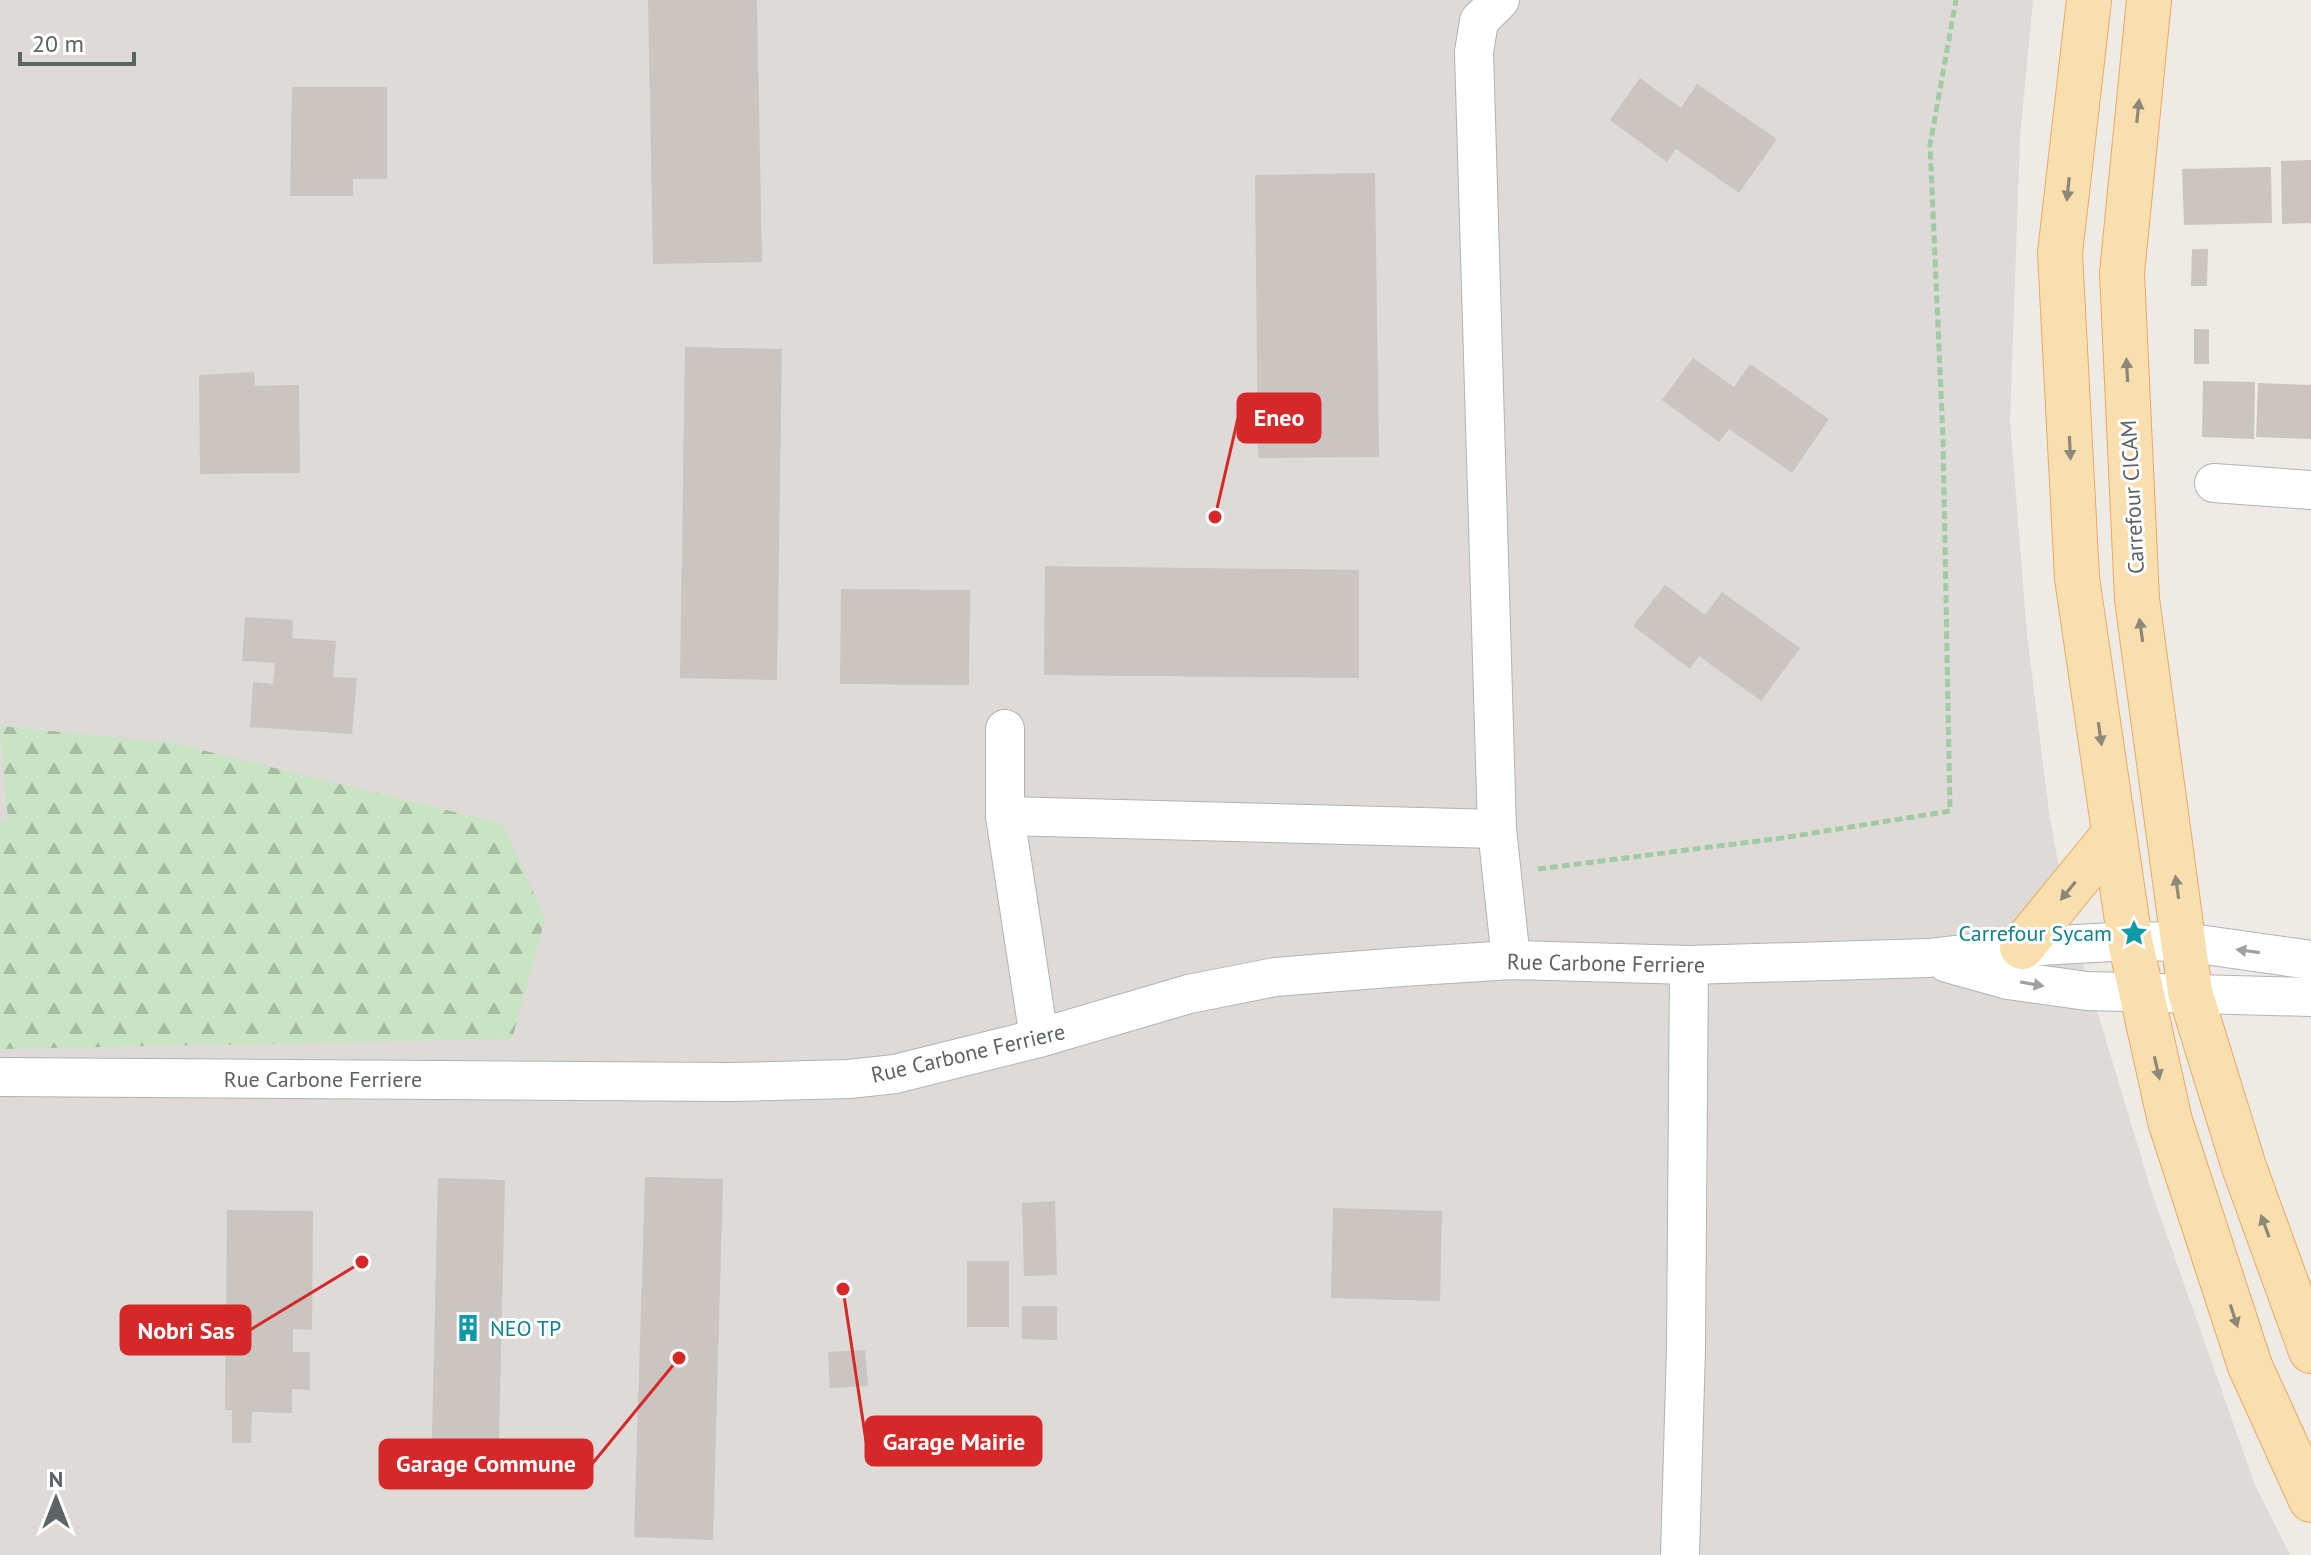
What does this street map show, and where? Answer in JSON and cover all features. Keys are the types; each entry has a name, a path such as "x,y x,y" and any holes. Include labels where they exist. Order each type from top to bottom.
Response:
{"main road":[{"path":"2089,0 2060,253 2077,578 2114,834 2130,941 2170,1121 2250,1366 2311,1500"},
{"name":"Carrefour CICAM","path":"2149,0 2122,273 2137,599 2190,992 2244,1167 2311,1351"},
{"path":"2022,947 2114,834"}],"street":[{"path":"1500,0 1479,21 1474,52 1497,829 1511,960"},
{"path":"2214,483 2311,490"},
{"path":"1005,729 1005,816 1039,1038"},
{"path":"1005,816 1497,829"},
{"name":"Rue Carbone Ferriere","path":"0,1077 714,1082 849,1079 895,1074 1039,1038 1189,994 1275,977 1511,960 1689,965 1929,958 2022,947 2130,941 2184,942 2311,960"},
{"name":"Rue Carbone Ferriere","path":"1929,958 2008,980 2047,987 2311,997"},
{"path":"1680,1555 1686,1348 1689,965"}],"path":[{"path":"1502,874 1782,838 1950,811 1943,438 1930,145 1956,0"}],"shaded area":[{"path":"0,0 2033,0 2020,137 2010,422 2027,634 2049,813 2067,911 2152,1193 2255,1485 2290,1555 0,1555"}],"green space":[{"path":"0,726 173,743 503,824 545,919 512,1039 0,1049 0,822 8,820"}],"building":[{"path":"648,0 757,0 762,262 653,264"},
{"path":"1640,78 1681,108 1697,84 1777,139 1739,193 1676,149 1667,162 1610,120"},
{"path":"292,87 387,87 387,179 353,179 353,196 290,196"},
{"path":"2311,160 2311,223 2282,224 2281,161"},
{"path":"2271,167 2272,223 2184,225 2182,169"},
{"path":"1375,173 1379,457 1258,458 1255,175"},
{"path":"2192,249 2208,249 2207,286 2191,286"},
{"path":"2194,329 2209,329 2209,364 2194,364"},
{"path":"685,347 782,349 777,680 680,678"},
{"path":"1693,358 1734,387 1750,364 1829,419 1792,473 1729,429 1719,442 1662,400"},
{"path":"254,372 255,386 299,385 300,473 200,474 199,375"},
{"path":"2203,381 2255,382 2254,439 2202,437"},
{"path":"2258,383 2311,385 2311,439 2256,437"},
{"path":"1045,566 1359,570 1359,678 1044,675"},
{"path":"1665,585 1705,615 1722,592 1800,648 1761,701 1699,656 1690,669 1633,626"},
{"path":"841,589 970,590 969,685 840,684"},
{"path":"245,617 293,620 292,638 336,641 333,677 357,678 352,734 250,727 253,682 273,684 275,663 242,661"},
{"path":"645,1177 723,1179 713,1540 634,1537"},
{"name":"NEO TP","path":"438,1178 505,1180 498,1479 431,1477"},
{"path":"1055,1201 1057,1275 1024,1276 1022,1203"},
{"path":"1333,1208 1442,1211 1440,1301 1331,1298"},
{"path":"227,1210 313,1211 312,1330 293,1329 293,1352 310,1352 310,1390 292,1389 292,1413 252,1412 251,1443 232,1443 232,1410 225,1410"},
{"path":"967,1261 1009,1261 1009,1327 967,1327"},
{"path":"1022,1306 1057,1306 1057,1340 1022,1339"},
{"path":"865,1350 868,1386 830,1388 828,1352"}],"place":[{"name":"Eneo","path":"1215,517"},
{"name":"Carrefour Sycam","path":"2134,933"},
{"name":"Nobri Sas","path":"362,1262"},
{"name":"Garage Mairie","path":"843,1289"},
{"name":"NEO TP","path":"468,1328"},
{"name":"Garage Commune","path":"679,1358"}]}
